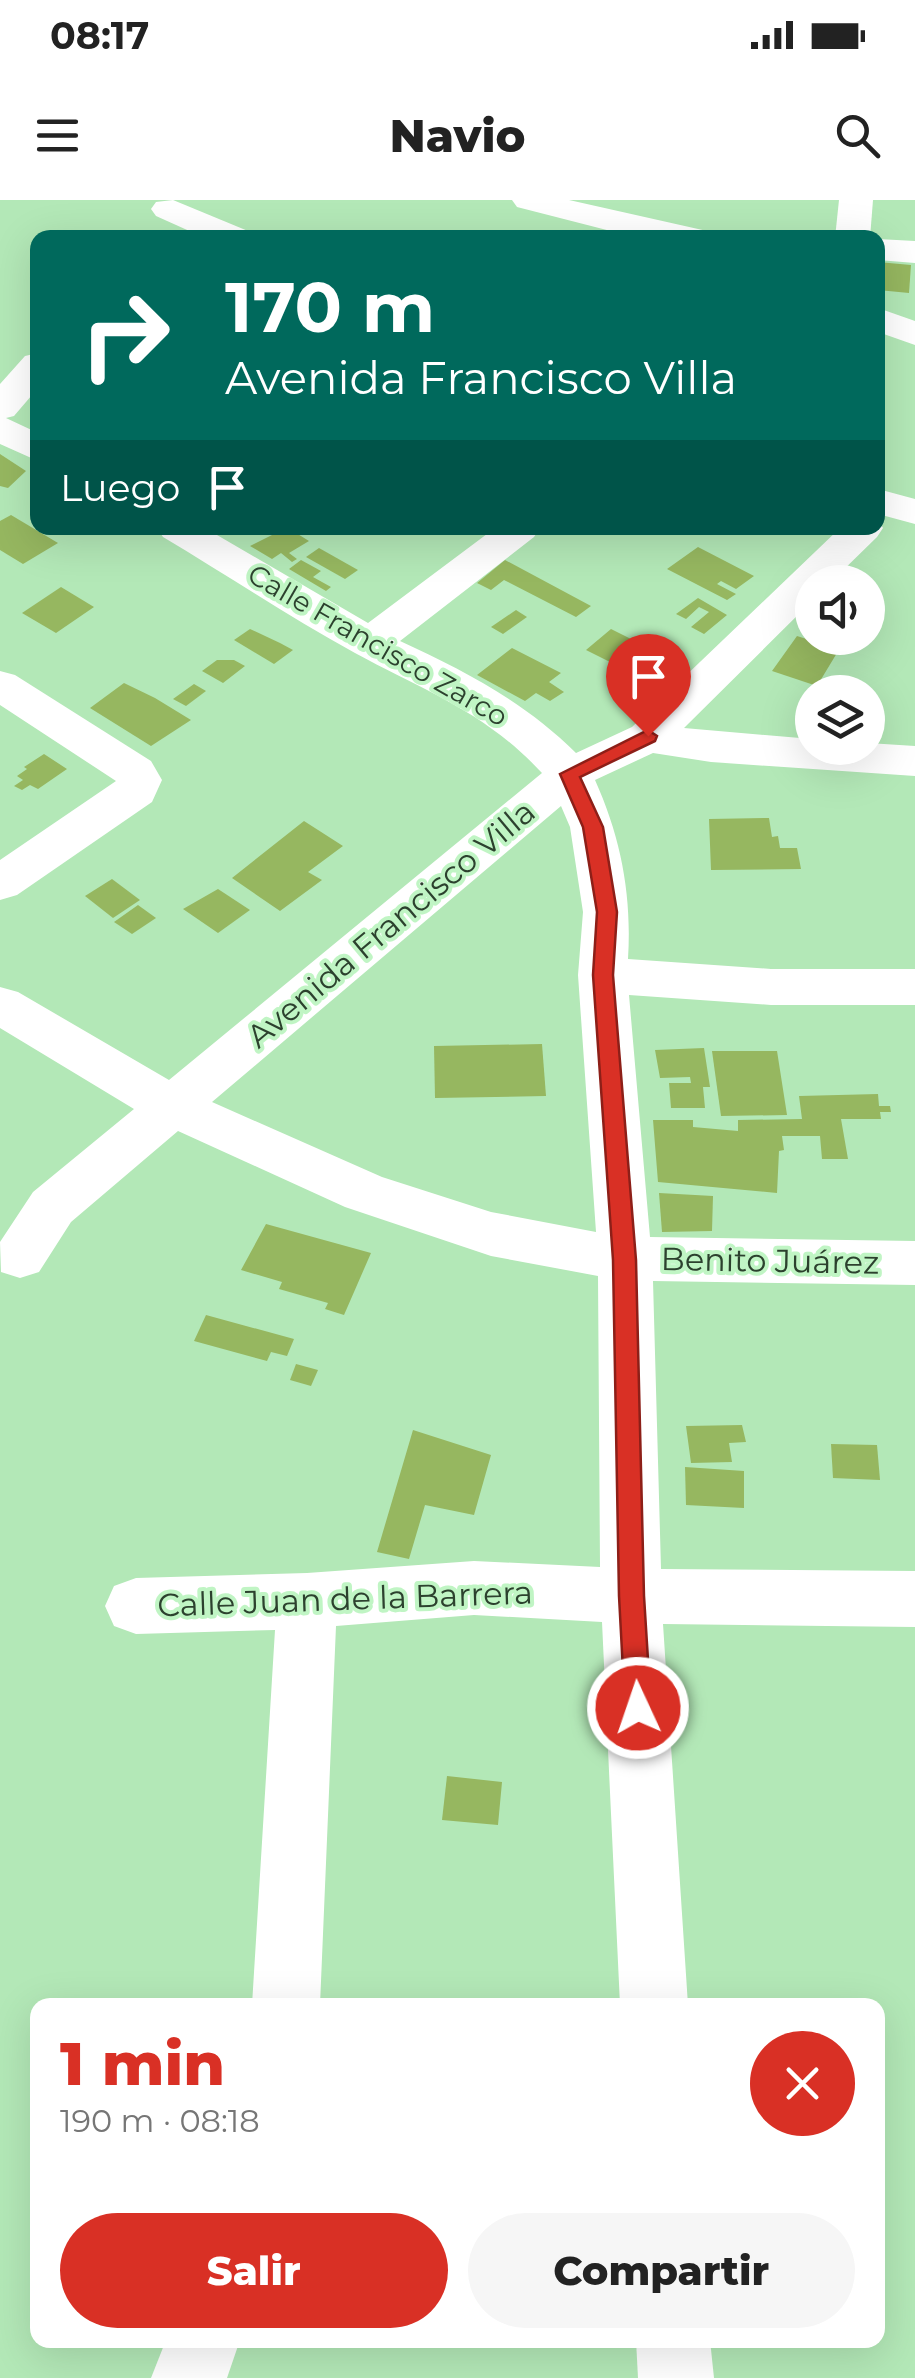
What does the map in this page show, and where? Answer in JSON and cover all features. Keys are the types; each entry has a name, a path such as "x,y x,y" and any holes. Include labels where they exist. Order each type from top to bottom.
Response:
{"street":[{"path":"529,200 654,230"},
{"path":"853,230 856,200"},
{"path":"151,230 171,205 220,230"},
{"path":"885,250 915,252"},
{"path":"885,322 915,334"},
{"path":"0,408 30,373"},
{"path":"0,428 30,445"},
{"name":"Calle Francisco Zarco","path":"188,535 370,643 466,689 535,738 570,774"},
{"path":"370,643 511,535"},
{"name":"Avenida Francisco Villa","path":"20,1256 52,1207 570,774 648,736 863,535"},
{"path":"0,685 134,772 139,780 136,791 0,883"},
{"path":"648,736 711,747 915,761"},
{"path":"570,774 593,827 607,912 603,975 625,1260 631,1596 654,1998"},
{"path":"603,975 771,987 915,987"},
{"name":"Benito Juárez","path":"0,1006 173,1107 364,1192 492,1234 625,1260 915,1263"},
{"name":"Calle Juan de la Barrera","path":"136,1606 306,1601 474,1588 631,1596 915,1599"},
{"path":"286,1998 306,1601"},
{"path":"189,2378 200,2348"},
{"path":"674,2348 676,2378"}],"building":[{"path":"885,263 911,265 909,293 885,291"},
{"path":"0,454 26,471 8,488 0,486"},
{"path":"11,515 30,526 30,535 45,535 58,543 23,564 0,550 0,521"},
{"path":"272,535 299,535 309,541 289,553 297,559 292,562 281,553 272,559 250,546"},
{"path":"698,547 754,576 736,589 721,581 717,584 736,594 727,600 667,569"},
{"path":"319,548 358,570 345,579 306,557"},
{"path":"301,560 321,571 313,577 331,587 326,591 289,569"},
{"path":"505,560 591,606 576,617 504,580 491,590 477,583"},
{"path":"61,587 94,607 56,633 22,613"},
{"path":"698,598 727,615 704,634 691,627 709,612 699,607 686,619 676,614"},
{"path":"516,610 527,617 503,634 491,627"},
{"path":"250,629 293,650 274,664 234,640"},
{"path":"611,629 671,659 646,680 586,650"},
{"path":"795,639 795,655 836,655 824,675 795,675 795,679 772,671"},
{"path":"512,648 561,673 549,682 564,692 550,701 536,693 525,701 477,675"},
{"path":"217,660 234,660 245,666 223,683 202,671"},
{"path":"124,683 191,720 151,746 90,708"},
{"path":"194,684 206,691 186,706 173,699"},
{"path":"44,754 67,769 38,789 14,786 23,780 17,776 27,769 24,767"},
{"path":"769,818 772,837 778,836 780,848 797,848 801,869 711,870 709,819"},
{"path":"304,821 343,846 308,872 322,880 280,911 232,878"},
{"path":"112,879 140,900 113,918 85,896"},
{"path":"218,889 250,910 218,933 183,909"},
{"path":"138,905 156,918 132,934 114,922"},
{"path":"542,1044 546,1096 435,1098 434,1046"},
{"path":"704,1048 710,1087 703,1087 705,1108 671,1108 669,1083 691,1083 690,1077 660,1078 655,1050"},
{"path":"712,1051 777,1051 787,1115 721,1116"},
{"path":"878,1094 879,1106 890,1106 891,1112 880,1112 881,1119 841,1119 848,1159 822,1159 820,1136 782,1136 784,1150 779,1151 777,1193 658,1182 653,1120 693,1120 693,1127 738,1131 738,1120 802,1119 799,1096"},
{"path":"659,1193 713,1196 712,1231 662,1232"},
{"path":"266,1224 371,1253 344,1315 325,1309 328,1303 279,1289 282,1282 241,1270"},
{"path":"206,1315 294,1339 287,1356 271,1352 267,1361 194,1341"},
{"path":"296,1364 318,1370 311,1386 290,1380"},
{"path":"742,1425 746,1442 729,1443 732,1462 691,1463 686,1426"},
{"path":"413,1430 491,1455 474,1515 425,1505 409,1559 377,1552"},
{"path":"831,1444 877,1445 880,1480 833,1478"},
{"path":"685,1467 744,1471 744,1508 686,1505"},
{"path":"447,1776 502,1782 498,1825 442,1820"}],"route":[{"path":"638,1708 631,1596 625,1260 603,975 607,912 593,827 570,774 648,736"}]}
